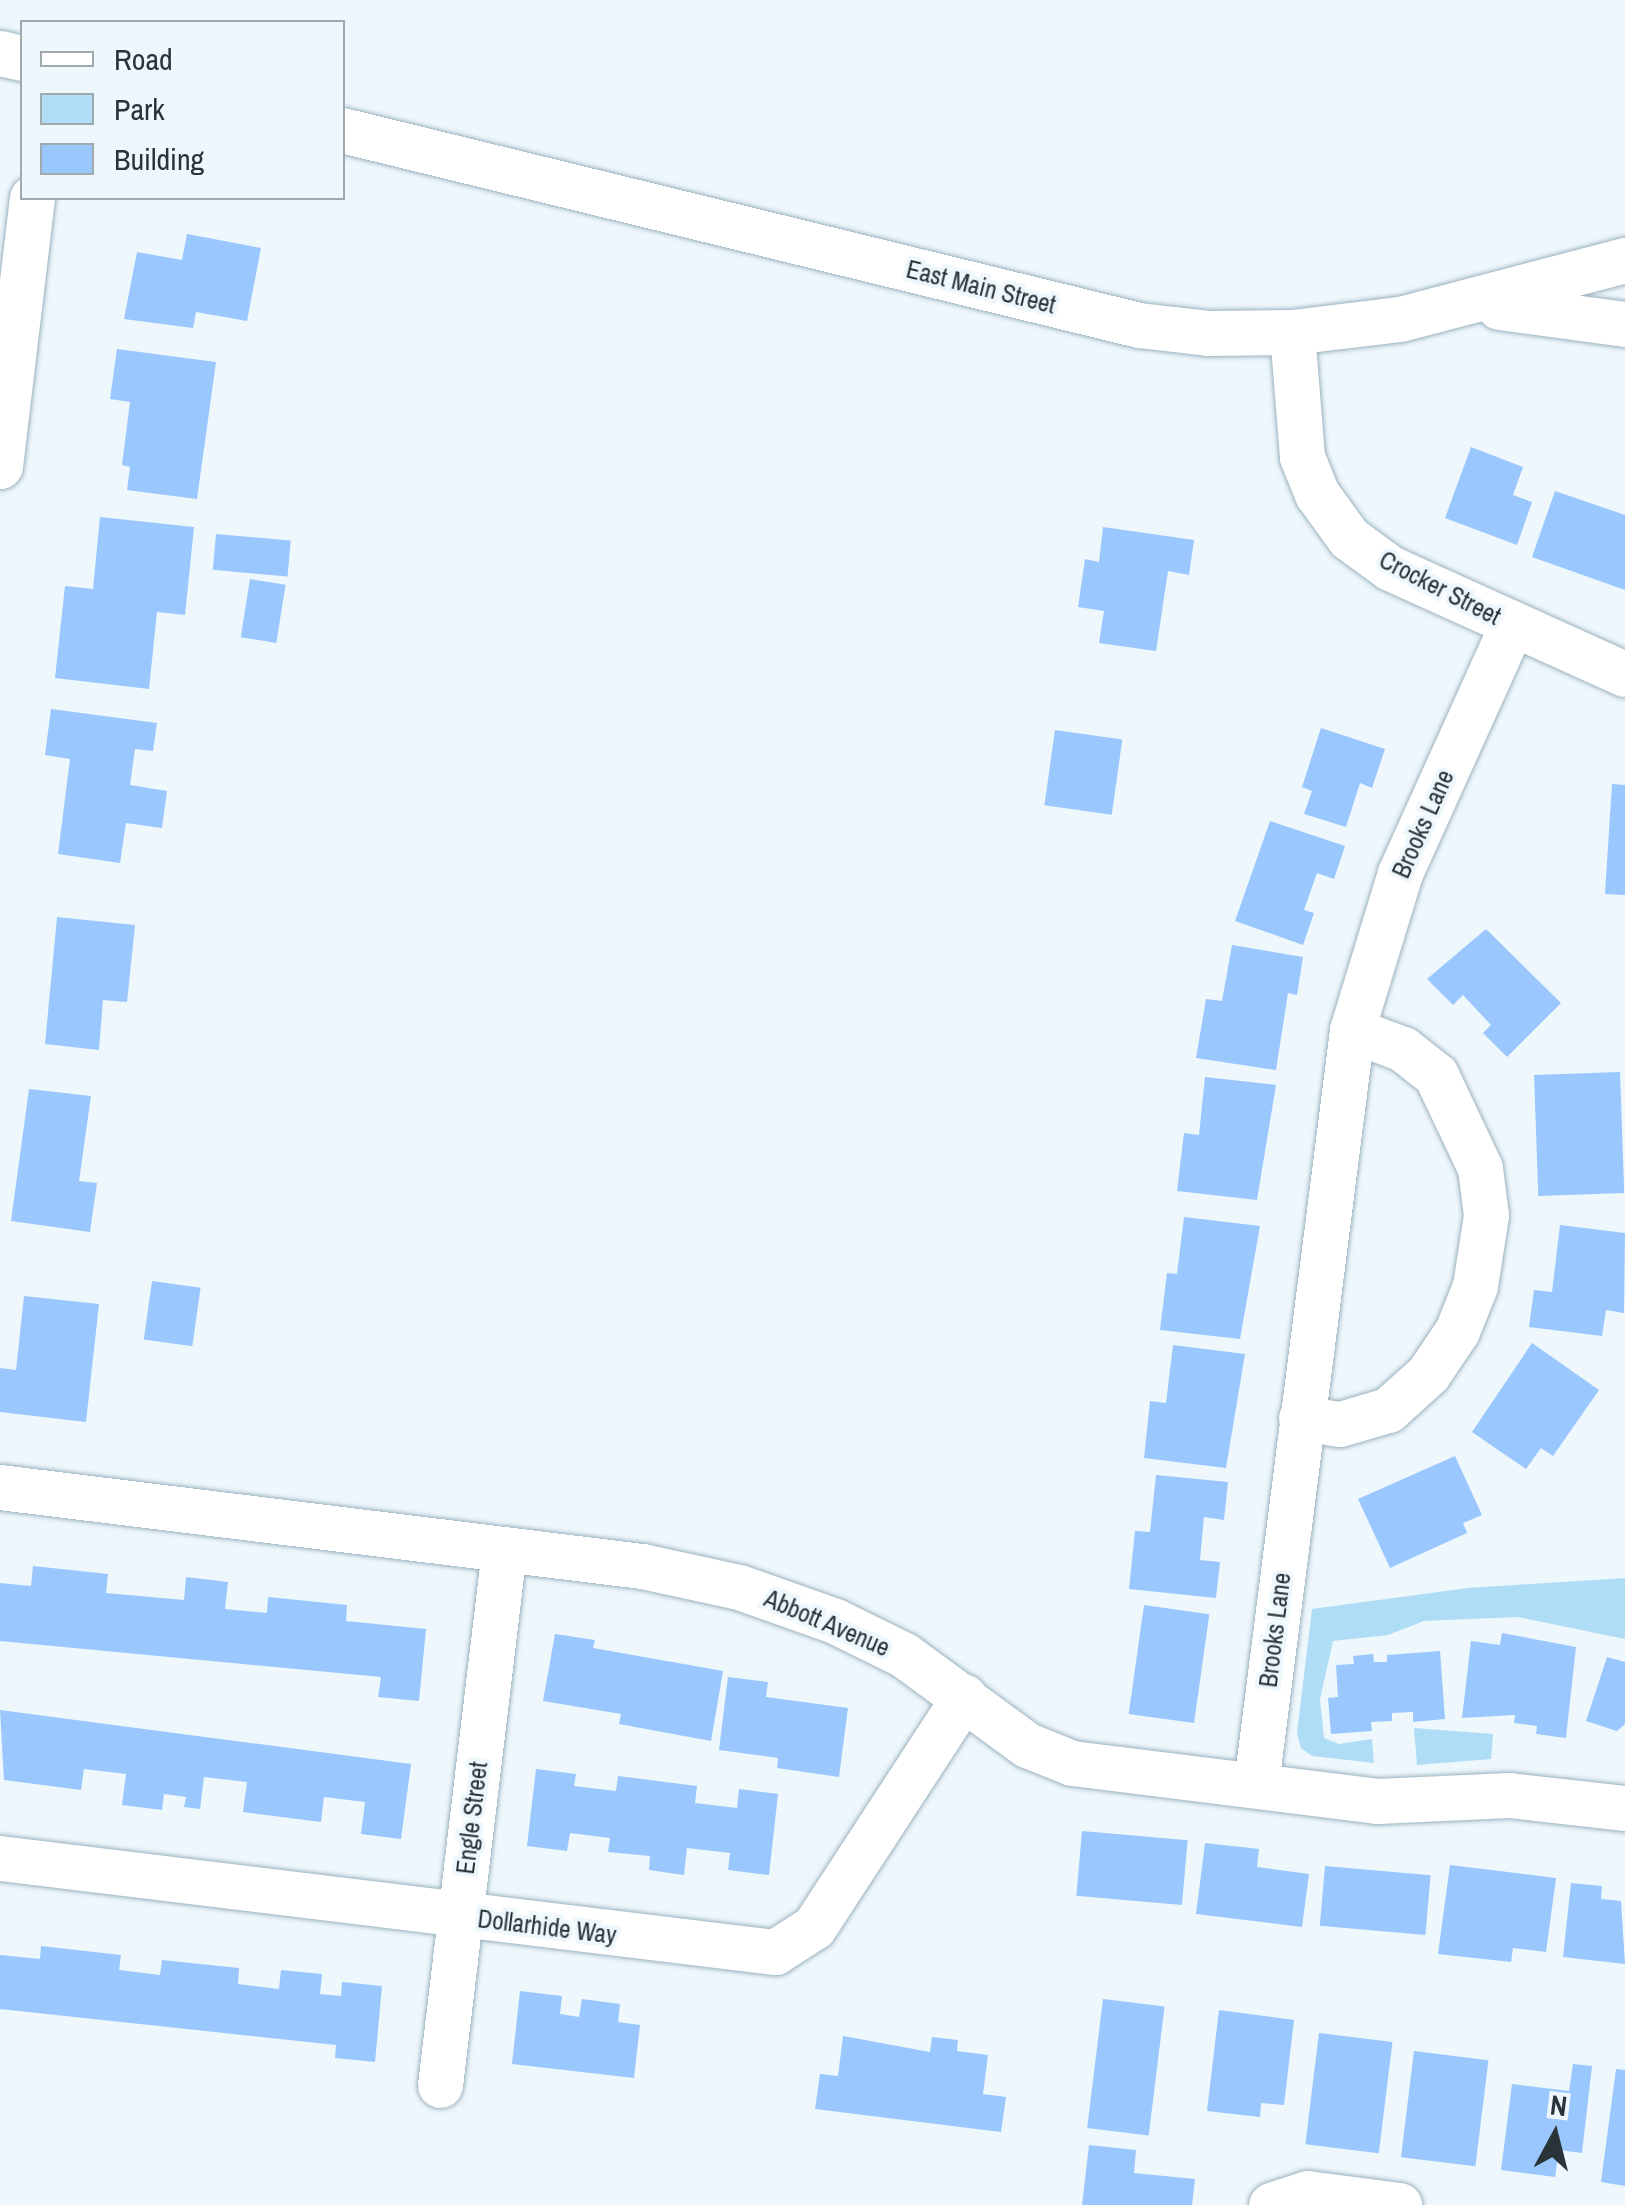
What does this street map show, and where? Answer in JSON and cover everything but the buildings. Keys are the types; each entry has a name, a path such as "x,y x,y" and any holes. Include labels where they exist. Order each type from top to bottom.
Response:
{"street":[{"name":"East Main Street","path":"345,131 1139,325 1292,332 1477,304 1625,260"},
{"path":"0,466 32,200"},
{"path":"1477,304 1625,324"},
{"name":"Crocker Street","path":"1292,332 1302,457 1317,494 1349,538 1390,568 1625,674"},
{"name":"Brooks Lane","path":"1256,1784 1352,1030 1400,874 1512,624"},
{"path":"1300,1418 1340,1424 1388,1410 1428,1374 1457,1332 1476,1286 1486,1215 1480,1168 1436,1075 1404,1049 1352,1030"},
{"name":"Abbott Avenue","path":"0,1487 642,1566 739,1587 836,1621 904,1655 1027,1744 1072,1763 1377,1801 1508,1795 1625,1808"},
{"name":"Engle Street","path":"440,2085 504,1550"},
{"name":"Dollarhide Way","path":"0,1858 755,1953 797,1943 814,1926 964,1697"},
{"path":"1271,2205 1307,2193 1399,2205"}],"green space":[{"path":"1625,1578 1625,1639 1518,1617 1424,1621 1388,1635 1333,1641 1320,1699 1324,1738 1339,1744 1372,1739 1374,1763 1312,1756 1301,1748 1297,1733 1312,1609 1468,1588"},
{"path":"1414,1728 1493,1734 1491,1759 1417,1765"}]}
